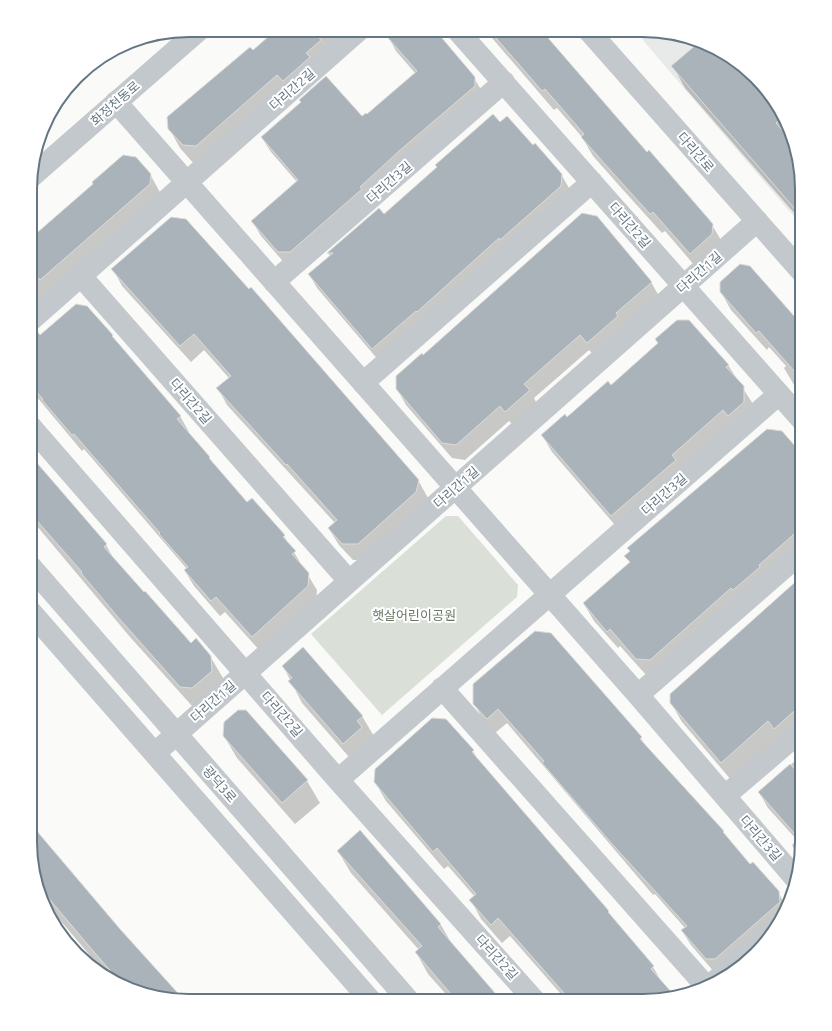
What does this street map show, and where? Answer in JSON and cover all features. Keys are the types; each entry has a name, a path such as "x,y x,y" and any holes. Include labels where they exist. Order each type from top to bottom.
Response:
{"street":[{"name":"화정천동로","path":"38,171 191,37"},
{"name":"다리간2길","path":"37,314 351,37"},
{"name":"다리간2길","path":"463,37 795,412"},
{"name":"다리간로","path":"594,37 795,264"},
{"name":"다리간3길","path":"274,282 504,82"},
{"name":"다리간3길","path":"116,102 638,695 792,874"},
{"path":"363,383 592,182"},
{"name":"다리간1길","path":"155,753 757,221"},
{"name":"다리간2길","path":"80,275 349,581"},
{"name":"다리간3길","path":"548,594 778,394"},
{"name":"다리간2길","path":"37,433 246,672 338,780 529,994"},
{"path":"638,695 795,558"},
{"name":"광덕3로","path":"37,574 403,994"},
{"path":"338,780 548,594"},
{"path":"37,619 365,994"},
{"path":"442,688 702,982"},
{"path":"725,796 795,736"}],"shaded area":[{"path":"640,37 663,38 683,42 719,57 736,68 751,81 764,96 775,113 790,149 795,179 795,218"}],"green space":[{"name":"햇살어린이공원","path":"446,516 458,516 518,585 517,597 382,715 311,634"}],"building":[{"path":"268,37 318,37 321,40 306,53 310,57 283,81 277,75 196,146 183,145 168,129 167,117 250,47 253,50"},
{"path":"387,37 441,37 475,77 475,86 399,151 360,187 362,189 290,252 278,252 251,221 298,180 261,137 301,102 299,100 326,76 362,116 366,113 367,114 417,71"},
{"path":"495,37 547,37 647,152 649,150 713,224 712,234 690,254 653,212 650,214 581,137 584,134 545,89 542,91"},
{"path":"695,46 719,57 736,68 751,81 764,96 775,113 778,121 776,123 783,131 787,140 794,169 795,209 671,66"},
{"path":"493,114 500,122 507,116 533,145 535,143 562,174 561,186 500,240 499,238 417,312 416,311 372,349 308,274 333,253 327,253 379,208 384,214 437,167 435,165"},
{"path":"123,155 136,157 151,174 150,184 40,280 37,277 37,233 93,184 92,182"},
{"path":"582,213 597,216 652,282 616,313 618,316 587,343 580,335 524,384 530,390 505,412 500,406 456,445 442,443 396,389 396,376 422,353 423,355"},
{"path":"171,217 186,219 249,289 251,287 419,480 416,492 358,544 342,544 328,528 337,520 216,388 231,376 194,334 180,346 111,269"},
{"path":"740,264 750,266 795,317 795,372 759,331 756,333 720,292 720,282"},
{"path":"76,304 87,306 181,416 177,419 247,502 252,498 285,535 283,537 296,551 292,554 309,573 308,586 252,637 216,597 211,601 184,570 188,567 159,534 160,533 74,434 72,435 42,400 43,399 37,392 37,331 40,335"},
{"path":"677,320 689,320 729,365 726,367 744,386 744,402 728,416 723,410 672,455 676,460 611,516 541,435 565,414 567,417 608,381 611,385 658,343 655,339"},
{"path":"767,429 782,431 795,446 795,533 759,565 760,567 733,590 731,588 650,660 636,659 610,629 607,632 583,603 630,562 624,556 630,551 627,548"},
{"path":"37,463 107,544 104,547 144,592 145,591 191,643 196,638 211,656 212,671 192,688 180,687 117,616 81,573 82,572 37,521"},
{"path":"795,582 795,710 774,729 768,721 721,763 670,703 670,694"},
{"path":"535,631 551,633 642,737 640,739 724,831 723,832 750,864 753,862 779,891 780,902 715,959 706,959 681,930 687,926 613,845 542,763 544,761 498,709 487,719 473,704 473,684"},
{"path":"303,647 363,716 357,721 362,727 343,744 288,681 292,678 282,666"},
{"path":"238,710 246,710 308,780 282,803 223,736 224,722"},
{"path":"432,718 446,719 474,750 472,752 609,911 608,912 654,966 651,969 671,991 653,994 565,994 498,918 491,925 469,900 476,894 437,848 433,852 374,782 375,769"},
{"path":"790,764 795,769 795,834 758,792"},
{"path":"360,830 441,924 438,927 496,994 451,994 415,952 422,946 337,851"},
{"path":"37,831 120,929 179,994 149,989 114,974 48,897 42,882 38,862"}]}
